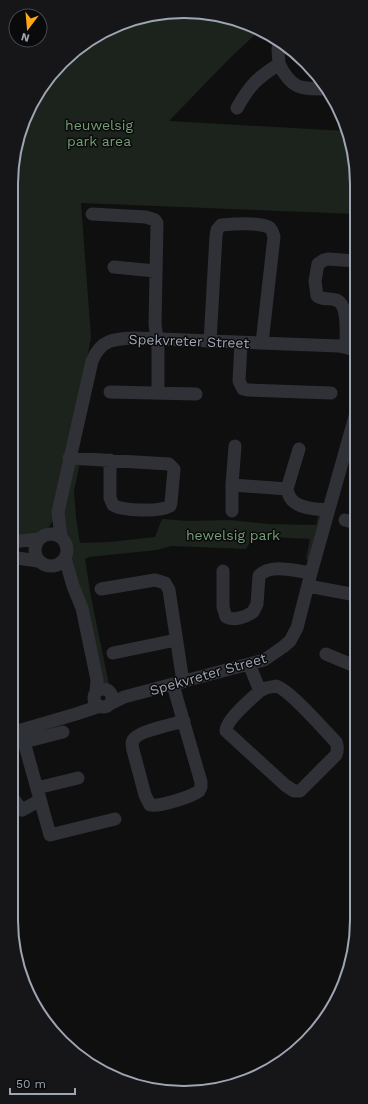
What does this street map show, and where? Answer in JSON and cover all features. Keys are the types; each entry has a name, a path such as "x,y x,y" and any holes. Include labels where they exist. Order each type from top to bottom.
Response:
{"street":[{"path":"278,48 279,64 289,80 301,88 320,89"},
{"path":"237,108 250,86 265,73 279,64"},
{"path":"92,214 146,217 155,220 157,227 155,324 158,340 158,393"},
{"path":"210,342 214,248 217,230 221,225 256,224 267,226 273,231 274,237 262,343"},
{"path":"350,261 324,260 318,264 316,268 315,281 317,296 335,299 344,311 346,334 350,346"},
{"path":"114,267 155,271"},
{"name":"Spekvreter Street","path":"61,537 58,512 69,458 92,360 96,351 105,344 115,340 135,338 262,343 350,349"},
{"path":"241,343 239,382 243,389 331,393"},
{"path":"110,392 196,394"},
{"path":"232,511 235,446"},
{"path":"299,449 287,489 291,500 304,506 328,510"},
{"name":"Spekvreter Street","path":"18,730 87,711 105,695 178,684 249,664 270,657 290,641 297,628 328,510 350,453"},
{"path":"69,458 162,462 172,465 174,469 170,506 161,508 135,509 119,508 113,505 110,498 110,460"},
{"path":"232,485 287,489"},
{"name":"Spekvreter Street","path":"40,538 58,512"},
{"path":"18,541 40,538 54,534 61,537 67,547 67,554 59,565 43,564 18,559"},
{"path":"18,555 40,538"},
{"path":"40,538 34,550 35,556 43,564 73,586"},
{"path":"65,558 73,586 82,608 105,695"},
{"path":"223,571 223,608 226,617 231,619 240,618 253,612 257,604 259,576 264,572 270,569 278,569 311,573"},
{"path":"101,588 155,580 165,583 169,590 176,640 178,684 184,722 201,782 201,789 196,793 157,805 150,805 145,795 133,750 133,739 140,734 184,722"},
{"path":"308,586 350,594"},
{"path":"113,653 176,640"},
{"path":"326,654 350,664"},
{"path":"249,664 260,691"},
{"path":"271,687 281,687 314,718 336,742 338,751 336,755 300,791 294,791 286,785 226,732 229,722 260,691 271,687"},
{"path":"63,732 24,742 50,834 115,819"},
{"path":"38,788 78,778"},
{"path":"18,805 22,810 35,803 41,802"}],"green space":[{"name":"heuwelsig park area","path":"195,18 216,21 248,31 255,34 229,59 169,121 341,131 349,162 350,214 81,203 91,337 69,458 81,458 74,491 76,518 80,543 109,542 155,537 162,519 188,521 230,520 269,524 316,525 319,513 327,516 314,563 306,559 310,539 254,536 246,549 171,546 157,550 89,557 85,559 91,597 109,684 107,690 97,680 67,554 67,547 61,537 58,512 44,535 31,540 18,541 18,173 21,152 31,120 40,101 52,83 75,59 101,40 120,31 162,19"}],"park label":[{"name":"hewelsig park","path":"233,535"}]}
